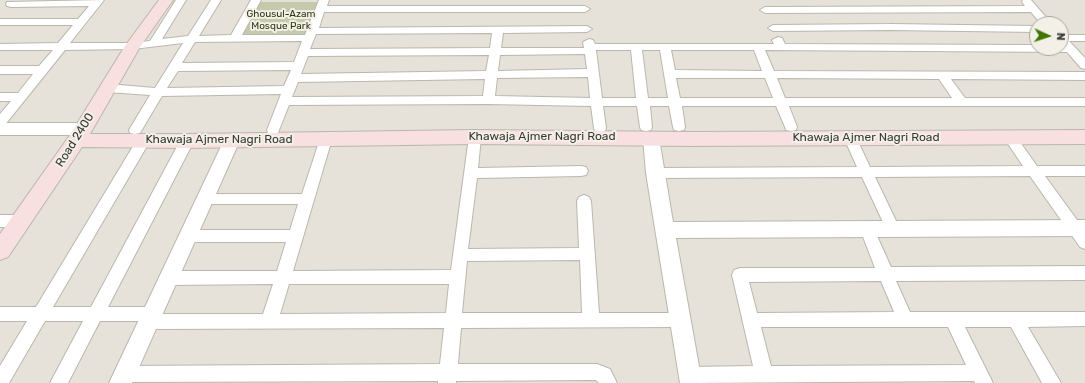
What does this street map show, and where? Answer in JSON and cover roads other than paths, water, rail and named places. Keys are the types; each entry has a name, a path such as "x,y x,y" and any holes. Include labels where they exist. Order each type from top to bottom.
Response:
{"main road":[{"name":"Road 2400","path":"0,251 7,223 75,135 133,46 166,0"},
{"name":"Khawaja Ajmer Nagri Road","path":"75,135 139,136 273,130 474,126 566,132 600,128 649,132 680,127 753,133 850,138 1085,137"},
{"name":"Khawaja Ajmer Nagri Road","path":"139,136 187,141 326,140 566,132 753,133 791,127 1085,127"}],"street":[{"path":"153,44 181,0"},
{"path":"0,382 40,314 139,136 160,92 216,0"},
{"path":"235,39 256,0"},
{"path":"1025,0 1040,16"},
{"path":"0,15 13,2 98,1"},
{"path":"0,123 98,1"},
{"path":"273,130 322,4 584,4 600,128"},
{"path":"479,30 481,4"},
{"path":"781,47 763,5 876,5 1033,9"},
{"path":"876,5 903,48"},
{"path":"0,22 81,22"},
{"path":"773,28 890,27 1029,29"},
{"path":"0,47 133,46 192,39 235,39 310,34 498,29 587,29"},
{"path":"488,100 498,29"},
{"path":"1069,38 1085,38"},
{"path":"303,53 495,51 636,47 1071,49 1084,64"},
{"path":"636,47 643,101 690,379 982,378 953,319"},
{"path":"665,47 680,127"},
{"path":"758,47 791,127"},
{"path":"175,67 298,66"},
{"path":"0,70 42,70"},
{"path":"293,78 592,73"},
{"path":"670,74 1085,76"},
{"path":"942,75 961,101"},
{"path":"102,95 160,92 596,102 1085,102"},
{"path":"0,97 20,97"},
{"name":"Khawaja Ajmer Nagri Road","path":"0,129 75,135"},
{"name":"Khawaja Ajmer Nagri Road","path":"0,140 75,135"},
{"path":"447,378 474,136"},
{"path":"850,138 893,229"},
{"path":"1010,138 1034,171 1080,228 1085,243"},
{"path":"232,140 122,379 447,378 597,372 604,375 608,383"},
{"path":"269,322 326,140"},
{"path":"59,383 187,141"},
{"path":"470,173 581,171"},
{"path":"656,173 1085,171"},
{"path":"205,200 308,199"},
{"path":"584,201 591,320"},
{"path":"665,230 1080,228"},
{"path":"867,229 905,320"},
{"path":"188,236 296,236"},
{"path":"460,255 587,254"},
{"path":"765,379 740,275 1085,273"},
{"path":"168,278 458,277"},
{"path":"0,314 96,314 150,318 269,322 680,320"},
{"path":"1016,319 1052,383"},
{"path":"750,320 1085,319"}],"park label":[{"name":"Ghousul-Azam Mosque Park","path":"281,20"}]}
